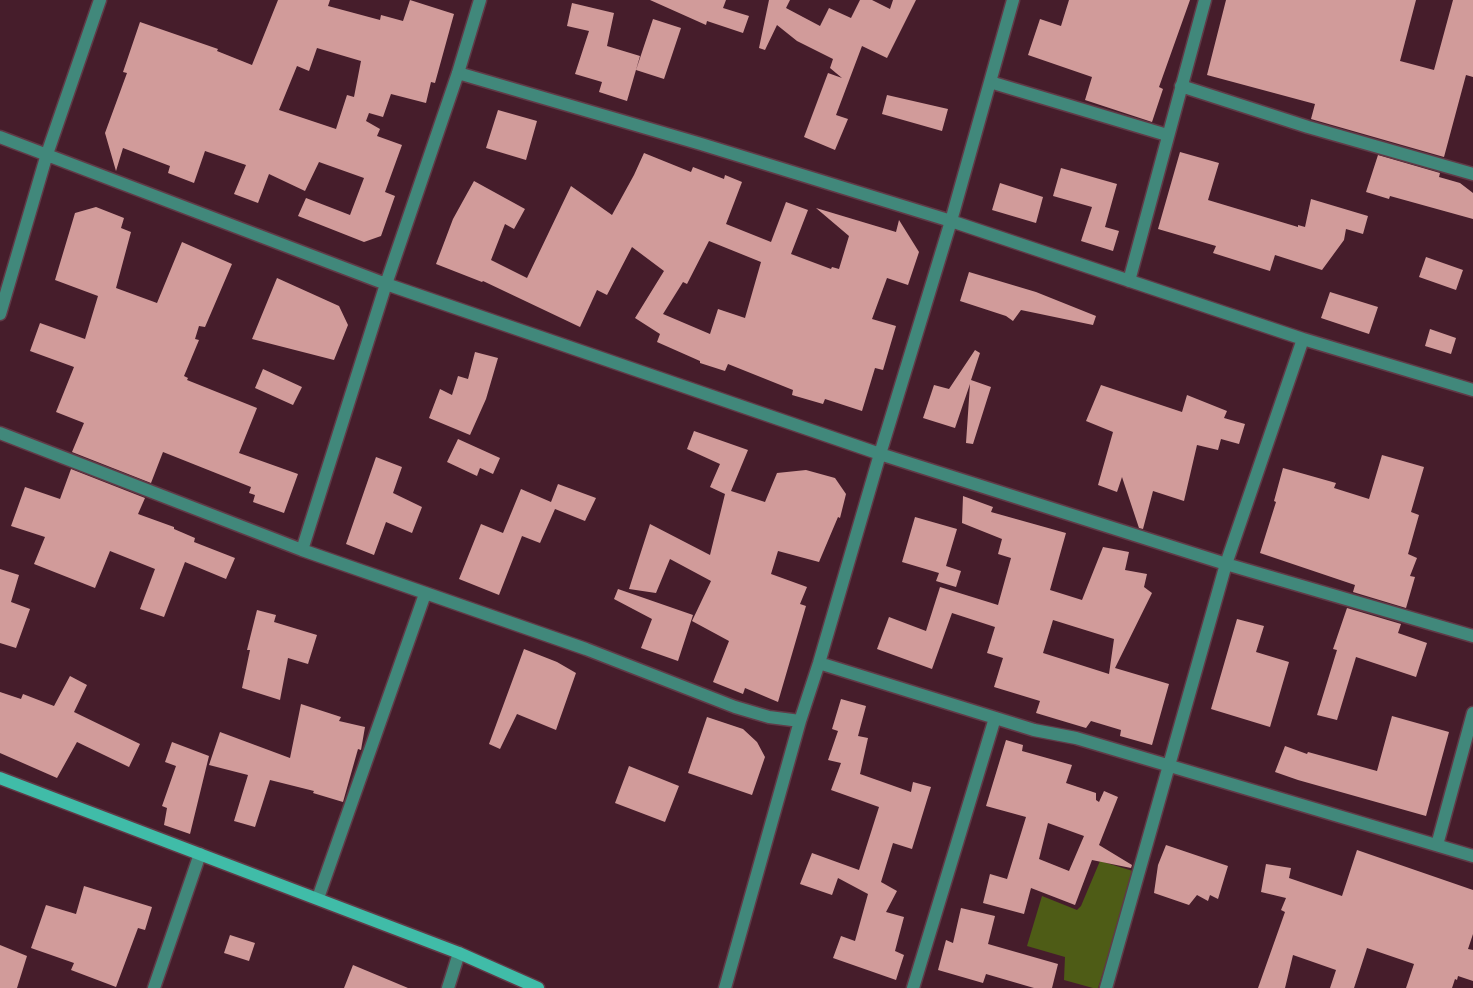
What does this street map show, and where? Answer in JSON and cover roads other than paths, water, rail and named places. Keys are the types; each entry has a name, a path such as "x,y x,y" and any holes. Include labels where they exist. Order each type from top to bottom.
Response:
{"street":[{"path":"0,314 47,154 100,0"},
{"path":"303,550 386,284 458,73 480,0"},
{"path":"725,988 800,721 951,221 1012,0"},
{"path":"1129,281 1205,0"},
{"path":"458,73 701,144 951,221 1303,339 1473,390"},
{"path":"990,82 1167,135"},
{"path":"1181,86 1308,127 1473,174"},
{"path":"0,137 386,284 880,453 1226,564 1473,636"},
{"path":"1106,988 1226,564 1303,339"},
{"path":"0,433 303,550 586,649 735,707 769,717 800,721"},
{"path":"318,898 425,594"},
{"path":"819,663 1034,730 1076,738 1473,856"},
{"path":"1437,845 1473,713"},
{"path":"914,988 995,718"},
{"path":"0,778 459,953 538,988"},
{"path":"154,988 200,854"},
{"path":"448,988 459,953"}]}
